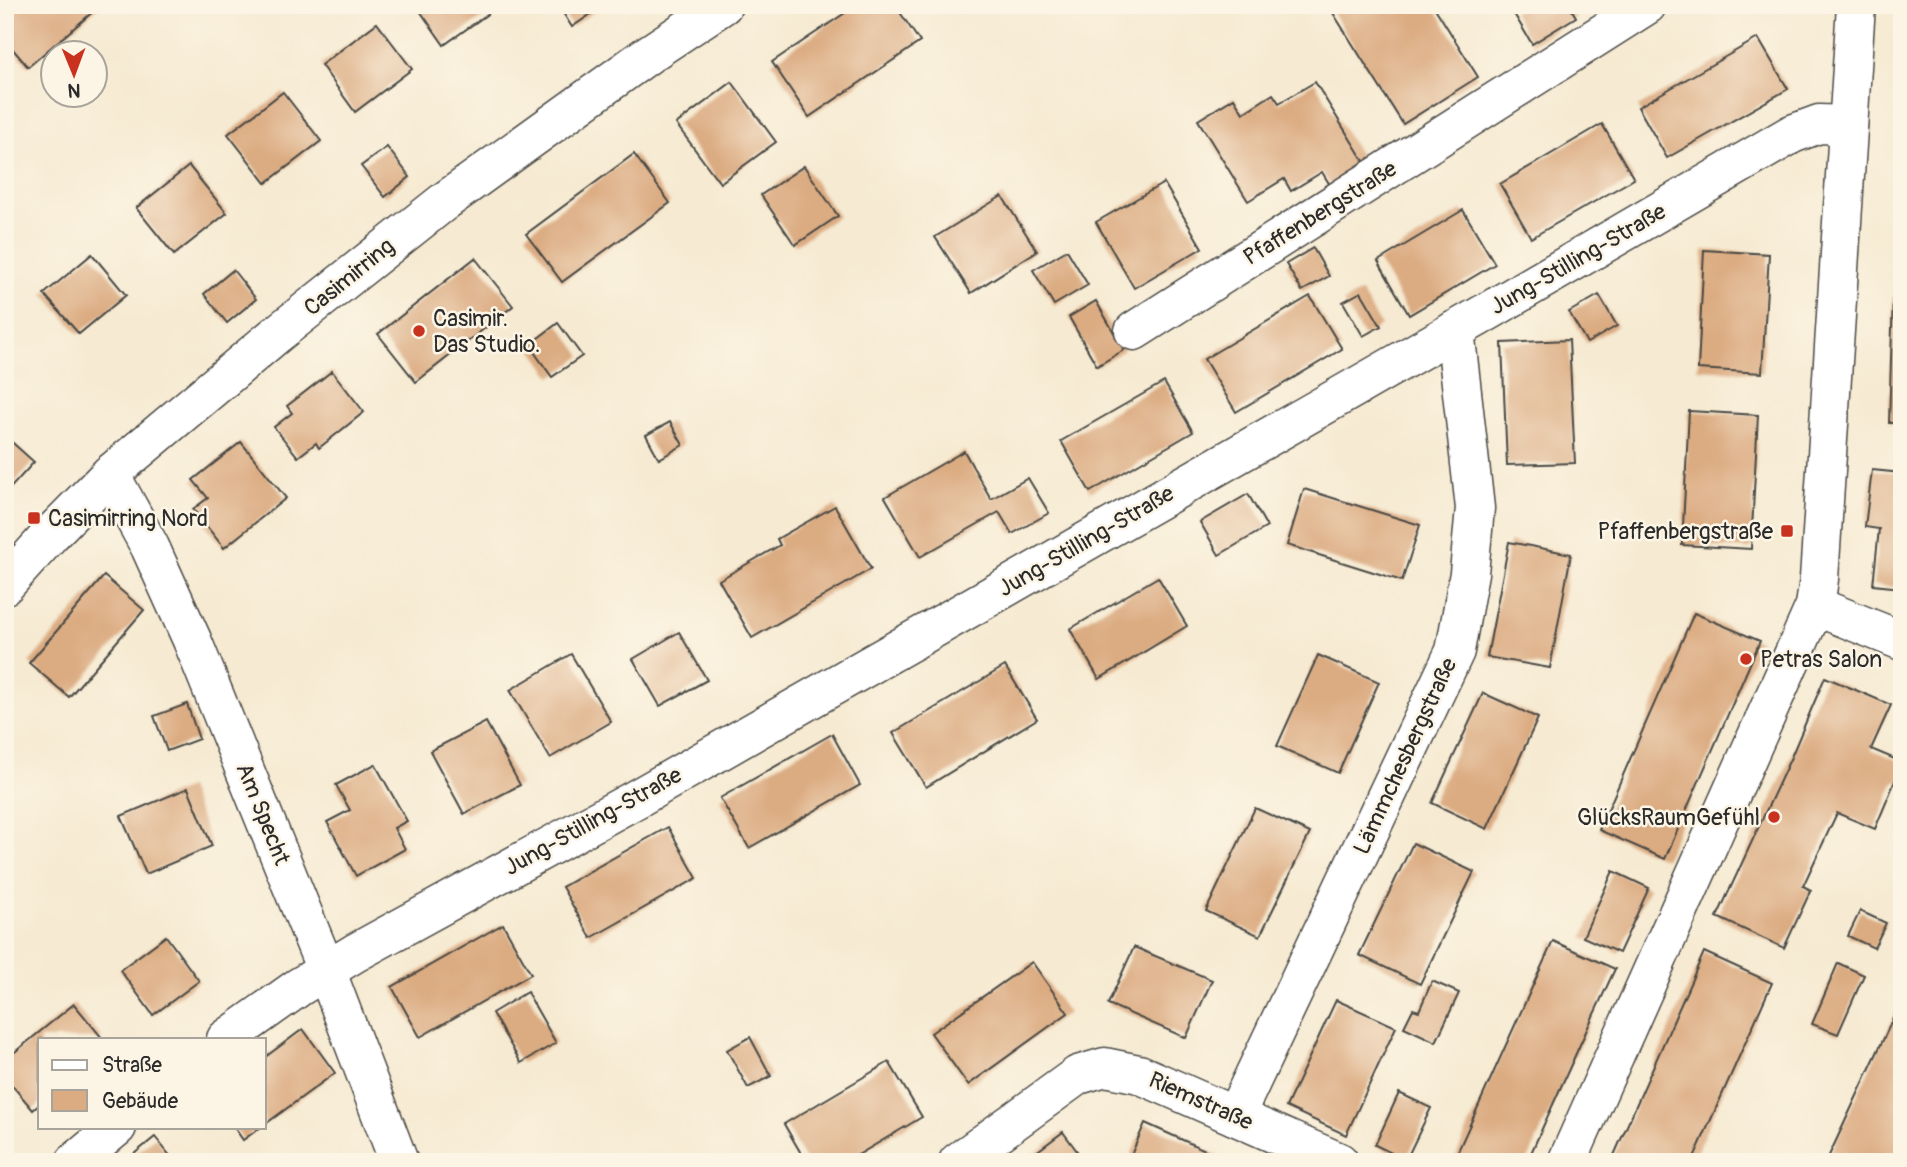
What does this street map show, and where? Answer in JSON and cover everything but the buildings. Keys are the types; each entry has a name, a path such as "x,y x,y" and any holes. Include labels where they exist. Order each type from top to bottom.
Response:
{"street":[{"name":"Casimirring","path":"5,585 110,474 277,334 445,201 649,54 723,5"},
{"name":"Pfaffenbergstraße","path":"1134,331 1647,5"},
{"path":"1567,1162 1815,607 1856,5"},
{"name":"Jung-Stilling-Straße","path":"227,1038 326,970 636,799 1792,134 1819,124 1848,125"},
{"name":"Lämmchesbergstraße","path":"1235,1116 1455,650 1469,573 1475,508 1455,330"},
{"name":"Am Specht","path":"110,474 150,547 192,640 326,970 399,1162"},
{"path":"1815,607 1902,642"},
{"name":"Riemstraße","path":"958,1162 1078,1075 1105,1067 1139,1074 1339,1162"},
{"path":"75,1162 116,1128"}],"place":[{"name":"Casimir. Das Studio.","path":"419,331"},
{"name":"Casimirring Nord","path":"34,518"},
{"name":"Pfaffenbergstraße","path":"1787,531"},
{"name":"Petras Salon","path":"1746,659"},
{"name":"GlücksRaumGefühl","path":"1774,817"}]}
